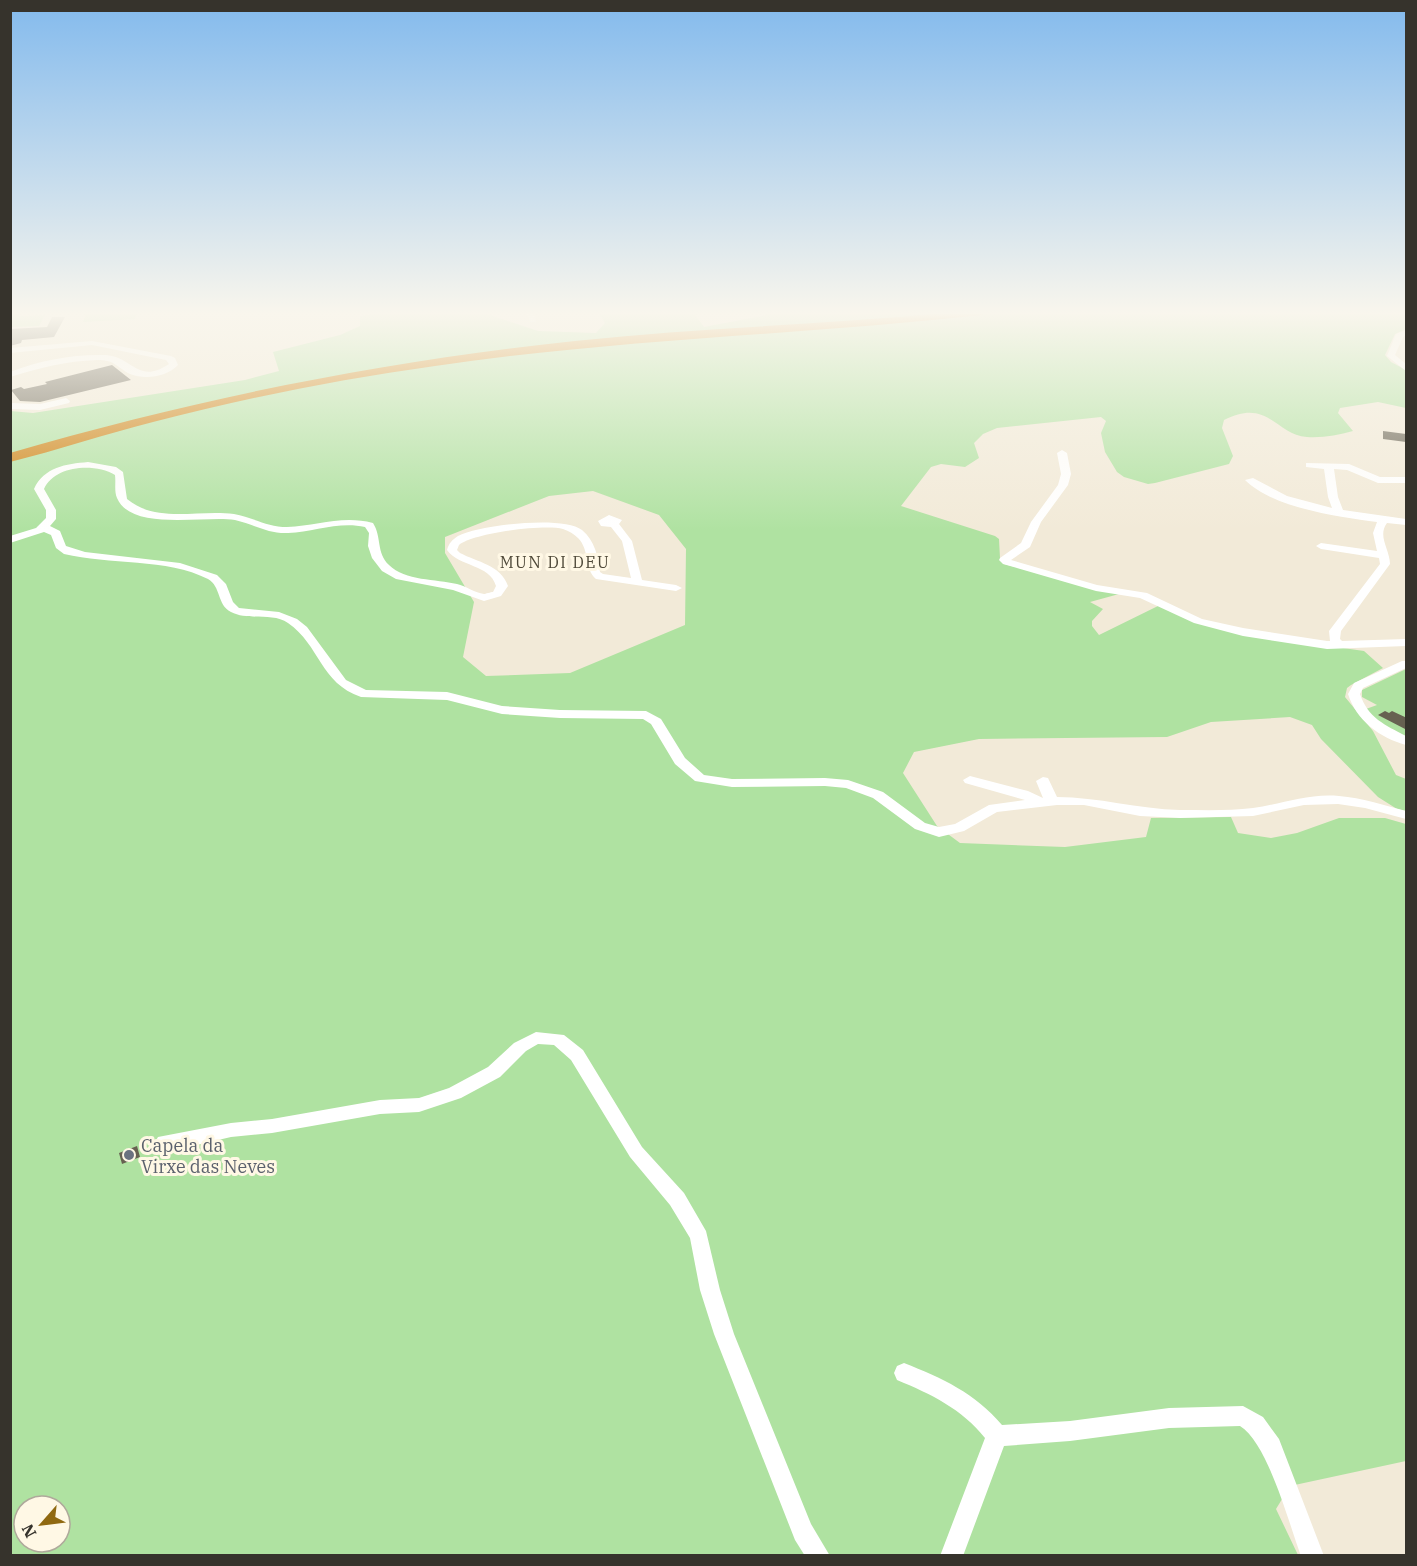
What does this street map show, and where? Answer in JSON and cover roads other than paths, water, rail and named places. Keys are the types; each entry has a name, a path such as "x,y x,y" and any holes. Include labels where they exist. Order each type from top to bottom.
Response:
{"highway":[{"path":"10,444 144,409 263,385"},
{"path":"10,449 151,411 266,385"},
{"path":"10,458 215,403 302,385"}],"street":[{"path":"10,406 40,407 66,401"},
{"path":"1062,453 1066,474 1063,484 1036,522 1028,541 1016,553 1004,560 1007,562 1096,588 1143,595 1190,618 1221,627 1316,644 1406,643"},
{"path":"1332,455 1341,460 1332,466"},
{"path":"10,540 26,536 43,527 52,516 50,507 40,492 42,481 65,469 100,465 119,472 123,499 132,507 146,513 164,516 234,517 277,530 347,521 365,524 373,530 375,555 386,569 406,579 456,587 481,598 488,598 498,592 502,582 496,574 456,555 452,550 453,545 464,537 543,523 569,527 576,531 589,546 596,574 603,579 622,582 636,578 676,588"},
{"path":"1309,465 1352,468 1378,480 1407,480"},
{"path":"1332,466 1334,500 1338,511"},
{"path":"1251,480 1277,496 1338,511 1407,522"},
{"path":"1338,644 1334,639 1335,631 1385,566 1384,555 1377,541 1378,525 1385,519"},
{"path":"614,524 627,541 636,578"},
{"path":"43,527 56,533 61,548 68,552 161,564 212,577 220,583 227,605 231,608 242,612 292,620 306,634 340,682 359,693 447,696 502,710 560,714 646,715 656,722 680,761 700,778 740,784 825,782 848,784 878,795 920,826 939,832 959,828 994,808 1046,802 1084,801 1140,812 1180,814 1249,812 1304,801 1338,800 1366,804 1407,815"},
{"path":"453,545 467,546 475,540 503,530"},
{"path":"467,546 466,556 480,566"},
{"path":"1321,546 1384,555"},
{"path":"1407,664 1354,690 1359,710 1365,718 1407,741"},
{"path":"970,780 1046,802"},
{"path":"1043,781 1046,802"},
{"path":"164,1142 188,1140 231,1130 272,1126 380,1107 419,1105 455,1093 494,1072 520,1047 536,1038 558,1039 577,1055 636,1152 677,1199 699,1237 710,1290 724,1334 803,1532 819,1556"},
{"path":"904,1373 950,1392 981,1415 997,1436"},
{"path":"997,1436 1070,1431 1169,1418 1243,1416 1256,1424 1271,1446 1313,1556"},
{"path":"951,1556 997,1436"}],"place":[{"name":"Capela da Virxe das Neves","path":"129,1155"}],"district":[{"name":"MUN DI DEU","path":"555,562"}]}
